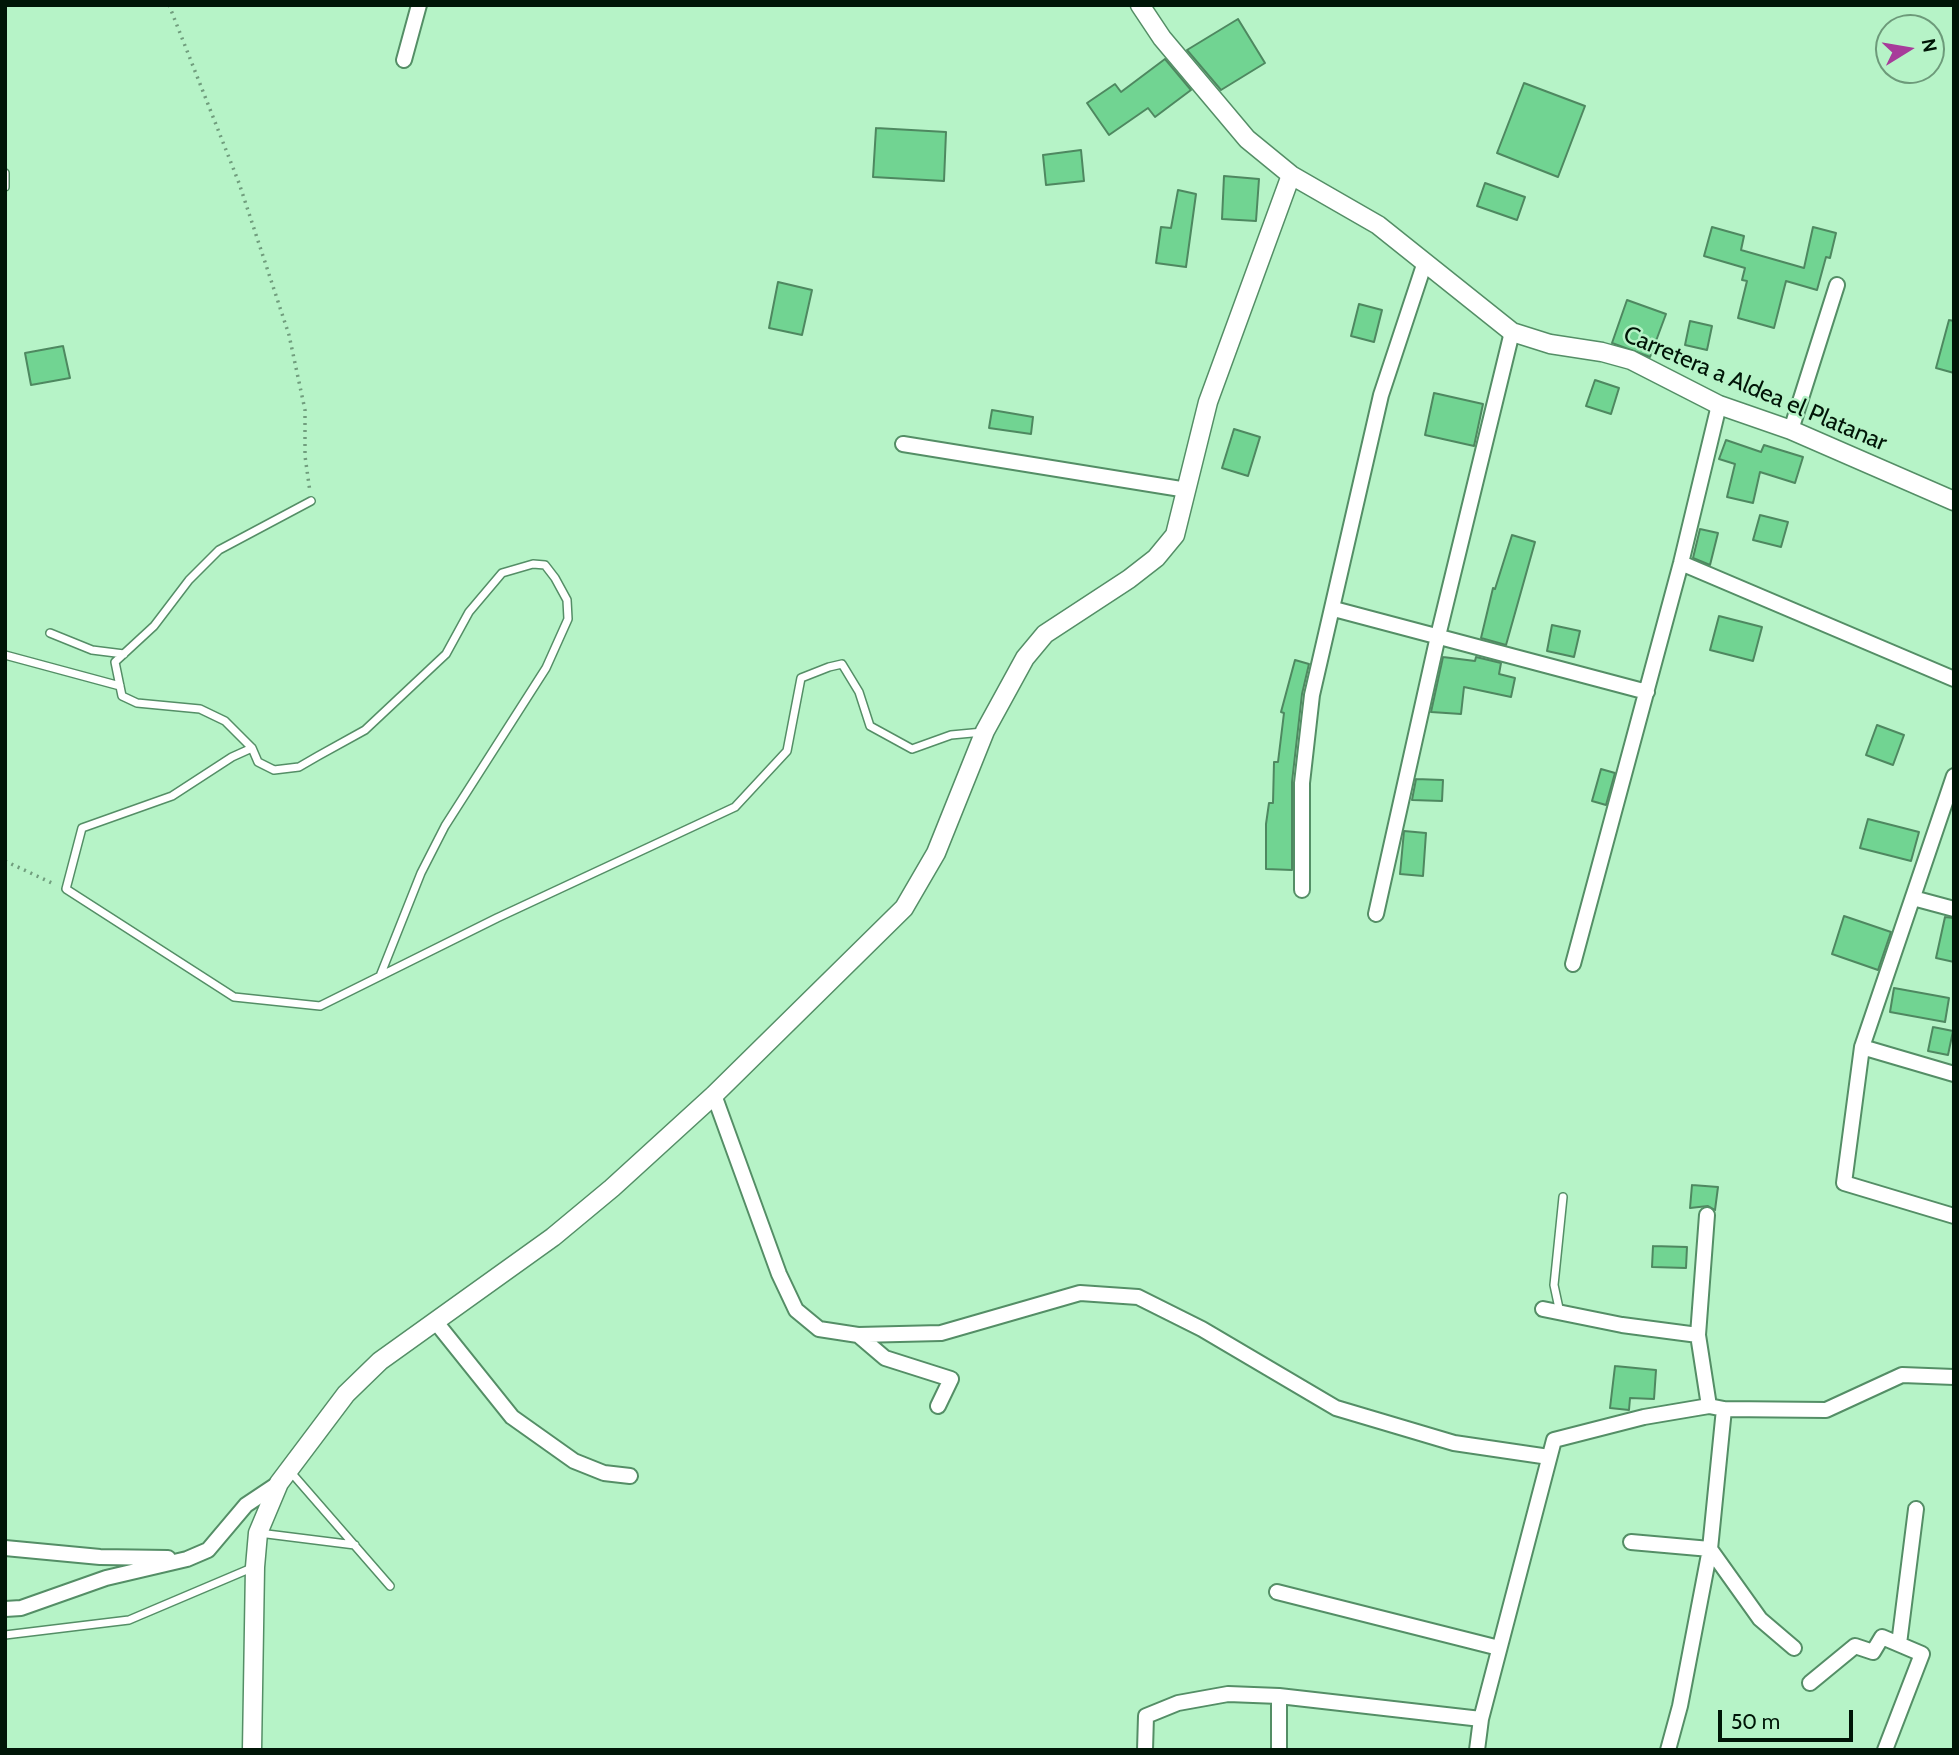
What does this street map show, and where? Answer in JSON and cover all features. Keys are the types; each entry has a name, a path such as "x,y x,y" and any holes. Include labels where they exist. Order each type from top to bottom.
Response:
{"street":[{"path":"404,60 419,5"},
{"name":"Carretera a Aldea el Platanar","path":"1140,5 1162,38 1247,139 1291,175 1378,225 1512,332 1550,344 1623,357 1719,405 1791,430 1954,501"},
{"path":"252,1750 258,1533 284,1476 346,1394 380,1361 553,1237 714,1095 904,908 936,853 985,732 1024,658 1045,634 1129,579 1168,546 1180,523 1208,402 1291,175"},
{"path":"1301,890 1306,738 1312,695 1334,609 1381,395 1425,262"},
{"path":"1791,430 1837,285"},
{"path":"1376,914 1438,636 1512,332"},
{"path":"1573,964 1681,563 1719,405"},
{"path":"903,444 1187,490"},
{"path":"1681,563 1954,680"},
{"path":"1334,609 1647,692"},
{"path":"1954,776 1862,1047 1844,1183 1954,1216"},
{"path":"1913,898 1954,909"},
{"path":"1862,1047 1954,1074"},
{"path":"714,1095 779,1274 796,1310 819,1329 858,1335 941,1333 1080,1293 1138,1297 1202,1329 1336,1408 1454,1443 1549,1457"},
{"path":"1707,1215 1698,1335 1709,1406"},
{"path":"1543,1309 1560,1314 1698,1335"},
{"path":"435,1321 512,1417 574,1461 604,1473 630,1476"},
{"path":"858,1335 885,1359 951,1379 938,1405"},
{"path":"1477,1750 1481,1719 1553,1440 1644,1417 1709,1406 1724,1409 1826,1410 1902,1375 1954,1377"},
{"path":"1668,1750 1680,1706 1710,1549 1724,1409"},
{"path":"5,1609 21,1608 106,1578 187,1559 208,1550 246,1506 284,1476"},
{"path":"1899,1644 1916,1509"},
{"path":"1632,1542 1710,1549 1760,1619 1794,1648"},
{"path":"5,1548 100,1557 187,1559"},
{"path":"1278,1592 1500,1648"},
{"path":"1810,1683 1855,1646 1873,1653 1882,1637 1922,1654 1885,1750"},
{"path":"1145,1750 1146,1716 1178,1703 1228,1694 1279,1696 1481,1719"},
{"path":"1279,1696 1279,1750"}],"lane":[{"path":"5,173 5,187"},
{"path":"312,501 219,550 189,580 154,626 115,662 122,696 137,703 200,709 225,721 252,748 258,762 274,770 299,766 365,730 446,654 469,612 502,573 533,564 545,565 567,600 568,620 546,667 445,827 421,873 380,977"},
{"path":"50,633 92,650 124,654"},
{"path":"5,655 120,686"},
{"path":"252,748 232,757 172,796 82,828 66,889 234,998 320,1006 497,918 735,807 787,751 801,678 810,674 842,664 859,692 870,726 912,749 951,735 985,732"},
{"path":"1560,1314 1554,1285 1563,1197"},
{"path":"284,1476 355,1545 390,1586"},
{"path":"258,1533 355,1545"},
{"path":"5,1635 129,1620 255,1567"}],"path":[{"path":"169,5 239,183 289,335 305,410 304,456 312,501"},
{"path":"5,861 66,889"}],"building":[{"path":"1238,19 1265,63 1221,90 1187,50"},
{"path":"1165,59 1191,90 1155,117 1148,108 1109,135 1087,103 1115,84 1121,92"},
{"path":"1524,83 1585,106 1558,177 1497,153"},
{"path":"876,128 946,132 944,181 873,177"},
{"path":"1081,150 1084,181 1046,185 1043,155"},
{"path":"1224,176 1259,179 1256,221 1222,219"},
{"path":"1485,183 1525,197 1517,220 1477,206"},
{"path":"1178,190 1196,194 1186,267 1156,263 1161,227 1171,228"},
{"path":"1712,227 1744,236 1741,250 1804,268 1813,227 1836,233 1830,258 1826,257 1817,290 1786,281 1774,328 1738,318 1747,281 1742,280 1745,268 1704,256"},
{"path":"778,282 812,290 802,335 769,328"},
{"path":"1627,300 1666,314 1650,357 1612,343"},
{"path":"1359,304 1382,310 1374,342 1351,336"},
{"path":"1949,320 1954,321 1954,373 1936,368"},
{"path":"1690,321 1712,326 1707,350 1685,345"},
{"path":"63,346 70,378 31,385 25,353"},
{"path":"1595,380 1619,388 1611,414 1586,406"},
{"path":"1434,393 1483,404 1474,446 1425,435"},
{"path":"992,410 1033,417 1031,434 989,428"},
{"path":"1234,429 1260,437 1248,476 1222,468"},
{"path":"1726,440 1761,452 1764,445 1803,457 1795,483 1760,472 1753,503 1727,497 1735,464 1719,459"},
{"path":"1760,515 1788,522 1781,547 1753,540"},
{"path":"1700,529 1718,533 1710,565 1693,558"},
{"path":"1512,535 1535,542 1506,645 1481,638 1493,588 1495,589"},
{"path":"1719,616 1762,627 1753,661 1710,650"},
{"path":"1552,625 1580,631 1574,657 1547,651"},
{"path":"1443,657 1475,661 1476,657 1501,663 1499,674 1515,678 1511,697 1464,687 1461,714 1431,712"},
{"path":"1295,660 1309,664 1302,694 1292,782 1292,870 1266,869 1266,824 1269,803 1273,803 1274,762 1278,762 1284,713 1281,712"},
{"path":"1877,725 1904,735 1893,765 1866,755"},
{"path":"1601,769 1615,773 1606,805 1592,801"},
{"path":"1416,779 1443,780 1442,801 1412,800"},
{"path":"1868,819 1919,832 1911,861 1860,848"},
{"path":"1404,831 1426,833 1423,876 1400,874"},
{"path":"1844,916 1891,932 1878,970 1832,954"},
{"path":"1945,917 1954,918 1954,962 1936,958"},
{"path":"1894,988 1949,998 1945,1022 1890,1012"},
{"path":"1933,1027 1953,1031 1948,1055 1928,1051"},
{"path":"1692,1185 1718,1187 1715,1210 1708,1206 1690,1208"},
{"path":"1653,1246 1687,1247 1686,1268 1652,1267"},
{"path":"1615,1366 1656,1370 1654,1399 1630,1398 1629,1410 1610,1408"}]}
